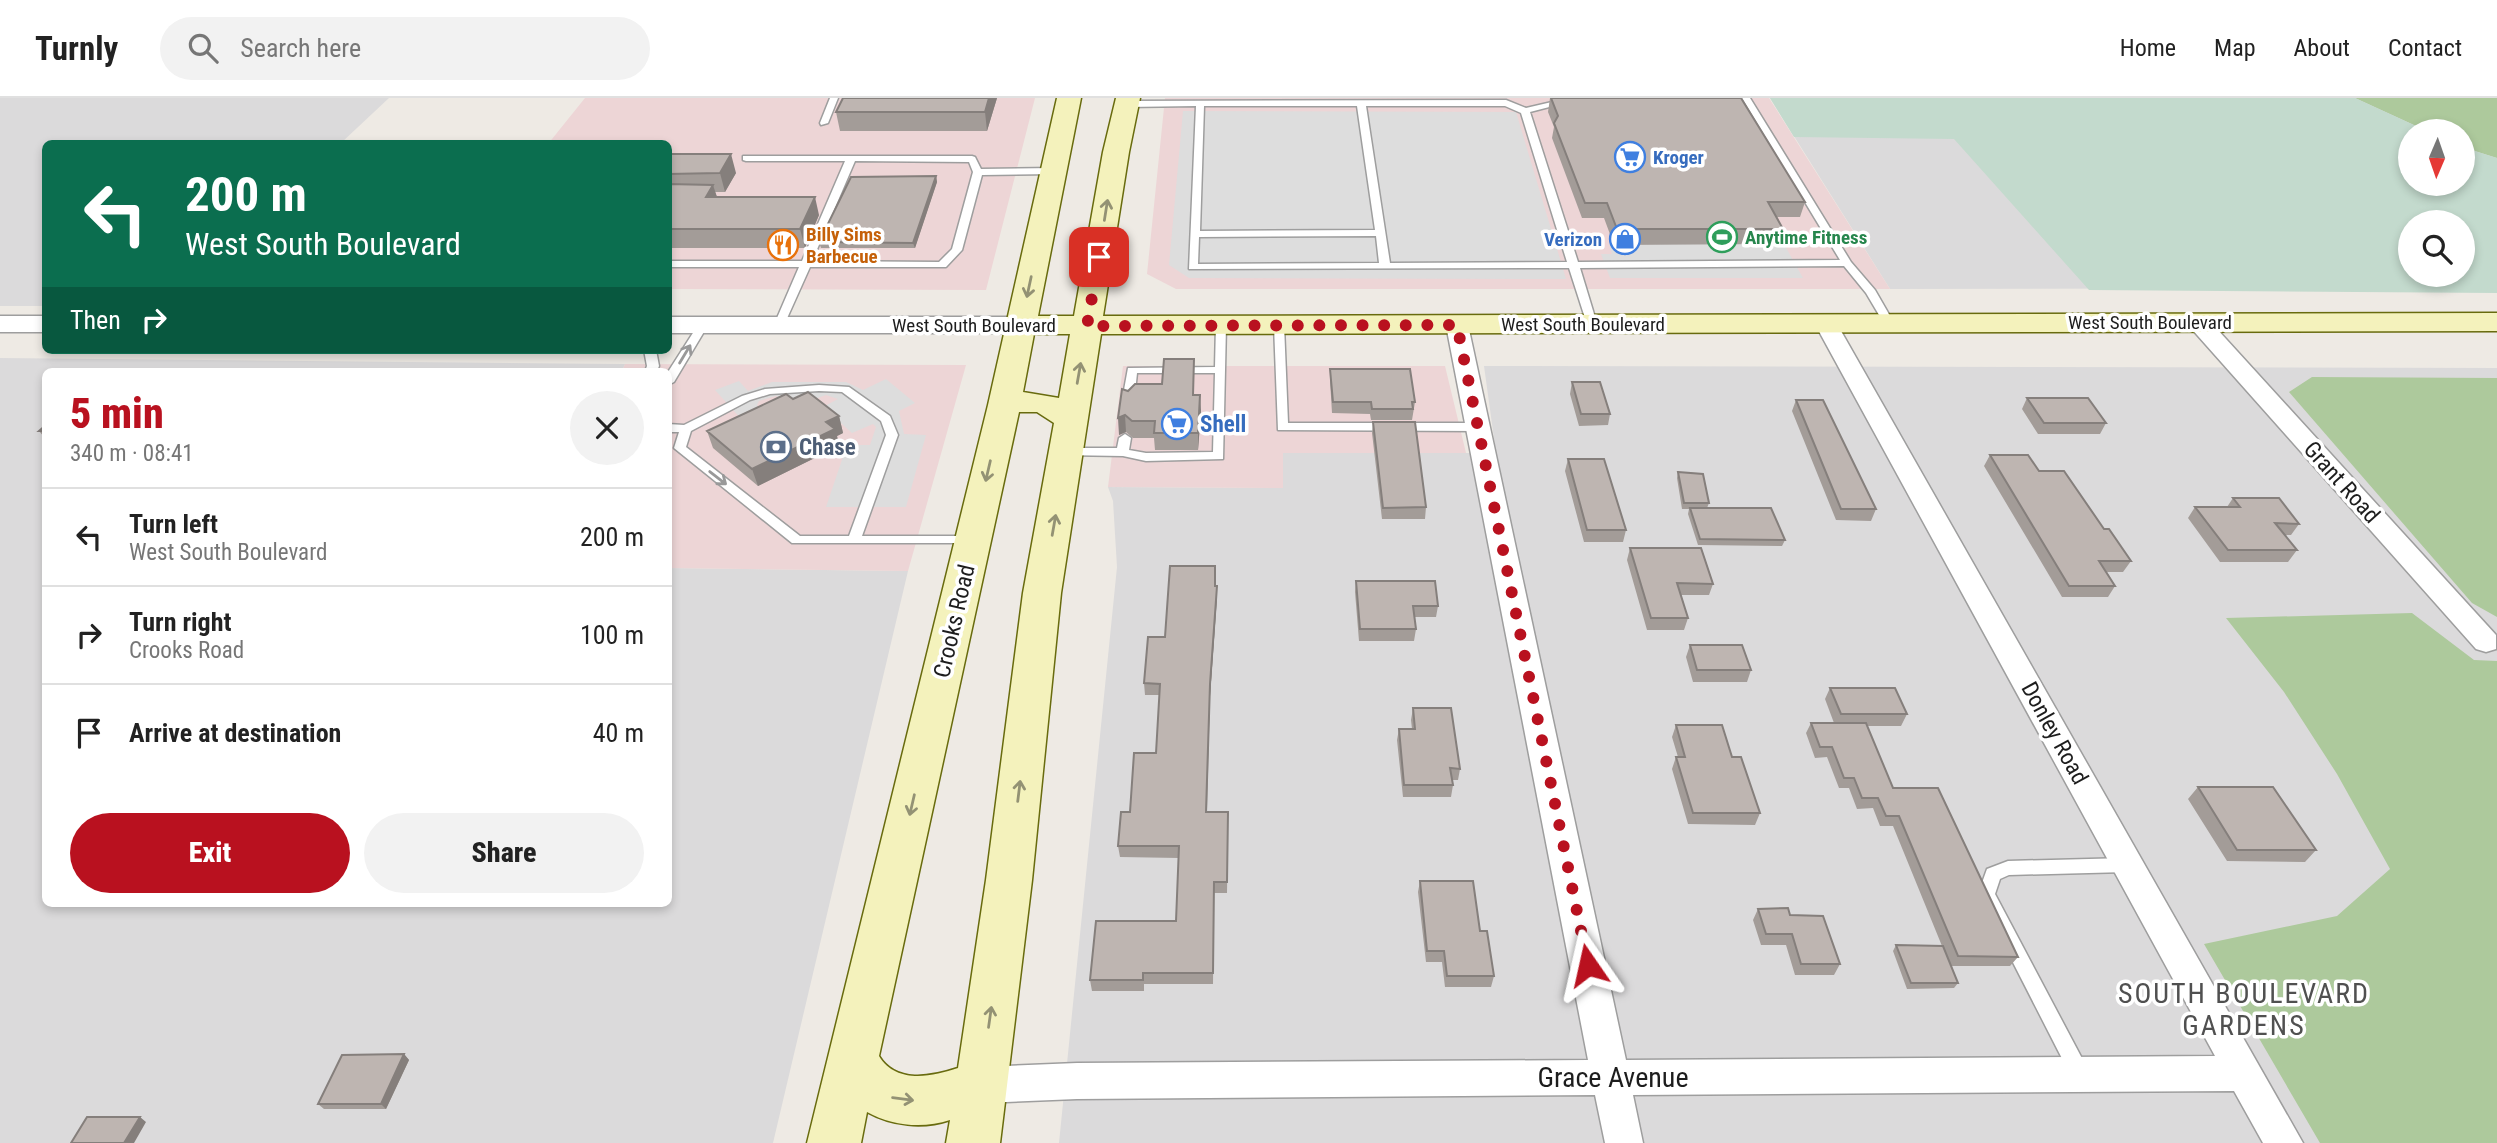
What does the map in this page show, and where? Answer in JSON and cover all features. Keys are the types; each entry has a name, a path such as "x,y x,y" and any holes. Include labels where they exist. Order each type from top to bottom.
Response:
{"main road":[{"name":"Crooks Road","path":"834,1143 1021,325 1055,256 1054,171 1069,98"},
{"path":"973,1143 1042,593 1127,101"},
{"path":"1055,256 1099,257"},
{"name":"West South Boulevard","path":"1021,325 2497,322"},
{"path":"1004,404 1032,401 1048,404 1068,436"},
{"path":"853,1059 868,1085 890,1097 920,1101 939,1099 982,1085"}],"street":[{"name":"Grant Road","path":"2198,322 2486,642"},
{"path":"0,324 42,324"},
{"name":"Donley Road","path":"1826,324 2284,1143"},
{"name":"West South Boulevard","path":"672,325 1021,325"},
{"path":"1457,325 1624,1143"},
{"name":"Grace Avenue","path":"982,1085 1077,1081 2245,1073"}],"lane":[{"path":"824,123 834,98"},
{"path":"1127,101 1506,103 1525,110 1580,98"},
{"path":"1746,98 1847,263 1871,292 1889,323"},
{"path":"1200,103 1193,267 1847,263"},
{"path":"1360,103 1385,266"},
{"path":"1525,110 1592,324"},
{"path":"672,264 942,265 957,250 978,172 972,159 746,158"},
{"path":"779,325 851,159"},
{"path":"978,172 1054,171"},
{"path":"821,198 834,198"},
{"path":"1195,234 1380,233"},
{"path":"672,375 702,325"},
{"path":"1068,436 1146,457 1219,456 1221,325"},
{"path":"1279,325 1282,427 1477,427"},
{"path":"1128,401 1132,370 1220,370"},
{"path":"672,428 686,429 746,398 769,391 795,388 845,389 886,419 892,435 854,540"},
{"path":"686,429 680,448 797,540 972,540"},
{"path":"1123,452 1125,438"},
{"path":"2081,1074 1986,894 1993,874 2008,868 2129,865"}],"shaded area":[{"path":"0,98 389,98 344,140 42,140 42,306 0,306"},
{"path":"585,98 1035,98 986,290 672,289 672,140 551,140"},
{"path":"1165,98 1769,98 1890,289 1176,289 1147,274"},
{"path":"1770,98 2497,98 2497,288 1890,289"},
{"path":"1183,111 1516,112 1566,279 1189,278 1169,265"},
{"path":"1609,244 1784,244 1803,278 1610,278 1601,254 1612,254"},
{"path":"0,358 625,364 623,368 42,368 42,907 672,907 672,568 908,571 773,1143 0,1143"},
{"path":"625,364 966,365 908,571 672,568 672,368 623,368"},
{"path":"1123,366 1445,366 1466,453 1283,453 1283,488 1108,487"},
{"name":"SOUTH BOULEVARD GARDENS","path":"1484,366 2497,368 2497,1143 1059,1143 1117,567 1113,501 1108,487 1282,488 1282,453 1496,453"},
{"path":"886,379 915,403 899,411 904,434 926,435 906,507 826,507 847,445 870,445 876,427 873,424 852,433 823,407 838,399 826,395 815,399 810,410 776,396 759,401 757,405 765,413 744,422 715,390 739,381 748,391 772,382 846,382 863,390"}],"green space":[{"path":"1770,98 2355,98 2401,119 2398,119 2398,196 2475,196 2475,151 2497,158 2497,293 2089,290 1954,139 1794,137"},
{"path":"2355,98 2497,98 2497,158 2475,151 2475,119 2401,119"},
{"path":"2312,377 2497,378 2497,617 2472,603 2289,392"},
{"path":"2412,613 2474,660 2497,661 2497,1143 2320,1143 2204,944 2337,916 2390,869 2337,774 2284,692 2226,618"}],"building":[{"path":"843,98 989,98 985,112 836,112"},
{"path":"1551,98 1741,98 1805,202 1768,202 1783,229 1617,229 1607,203 1585,203 1554,123 1558,116"},
{"path":"672,154 731,154 720,173 672,174"},
{"path":"936,176 913,243 819,242 851,177"},
{"path":"672,184 713,185 706,197 815,197 800,229 672,229"},
{"path":"1164,359 1194,359 1193,395 1200,395 1198,433 1154,433 1155,421 1132,421 1125,415 1118,418 1122,389 1128,391 1135,384 1162,384"},
{"path":"1330,369 1410,369 1415,402 1412,402 1413,409 1372,409 1371,402 1333,402"},
{"path":"1572,382 1600,382 1610,414 1581,414"},
{"path":"808,392 839,416 826,422 835,429 752,469 707,431 786,394 793,399"},
{"path":"2027,398 2088,398 2106,423 2044,423"},
{"path":"1796,400 1823,400 1876,509 1841,509"},
{"path":"1373,422 1415,422 1426,507 1383,508"},
{"path":"1990,455 2028,455 2039,471 2064,471 2104,529 2109,529 2131,561 2099,561 2115,586 2069,586"},
{"path":"1568,459 1604,459 1626,530 1587,530"},
{"path":"1678,472 1703,474 1709,503 1684,503"},
{"path":"2233,498 2279,498 2299,524 2275,523 2297,550 2228,550 2195,507 2240,507"},
{"path":"1690,508 1771,508 1785,540 1700,539"},
{"path":"1630,548 1701,548 1713,584 1677,583 1688,618 1651,618"},
{"path":"1170,566 1215,566 1217,586 1210,684 1206,812 1228,812 1227,882 1214,882 1213,973 1143,973 1143,980 1090,980 1096,921 1176,921 1179,846 1118,846 1121,812 1130,812 1134,753 1156,753 1160,684 1144,683 1148,637 1165,637"},
{"path":"1356,581 1435,581 1438,606 1413,606 1416,629 1360,629"},
{"path":"1690,645 1742,645 1751,670 1697,670"},
{"path":"1830,688 1895,688 1907,714 1841,714"},
{"path":"1413,708 1451,708 1460,769 1450,768 1453,785 1404,785 1399,729 1415,729"},
{"path":"1811,723 1866,723 1893,788 1938,788 2018,957 1958,956 1899,816 1886,816 1878,798 1862,798 1854,778 1844,778 1832,747 1820,747"},
{"path":"1676,725 1722,725 1732,757 1741,757 1760,813 1693,813 1676,757 1685,757"},
{"path":"2198,787 2273,787 2316,850 2237,850"},
{"path":"1420,881 1473,881 1480,931 1487,931 1494,976 1447,976 1444,951 1427,951"},
{"path":"1788,908 1790,915 1823,916 1840,964 1801,964 1792,934 1766,934 1758,909"},
{"path":"1896,945 1943,946 1958,983 1911,983"},
{"path":"404,1054 381,1104 318,1104 342,1055"},
{"path":"87,1117 140,1117 124,1143 71,1143"}],"place":[{"name":"Kroger","path":"1630,157"},
{"name":"Anytime Fitness","path":"1722,237"},
{"name":"Verizon","path":"1625,239"},
{"name":"Billy Sims Barbecue","path":"783,245"},
{"name":"Shell","path":"1177,424"},
{"name":"Chase","path":"776,447"}],"district":[{"name":"SOUTH BOULEVARD GARDENS","path":"2244,1009"}],"route":[{"path":"1099,257 1087,326 1457,325 1588,965"}]}
